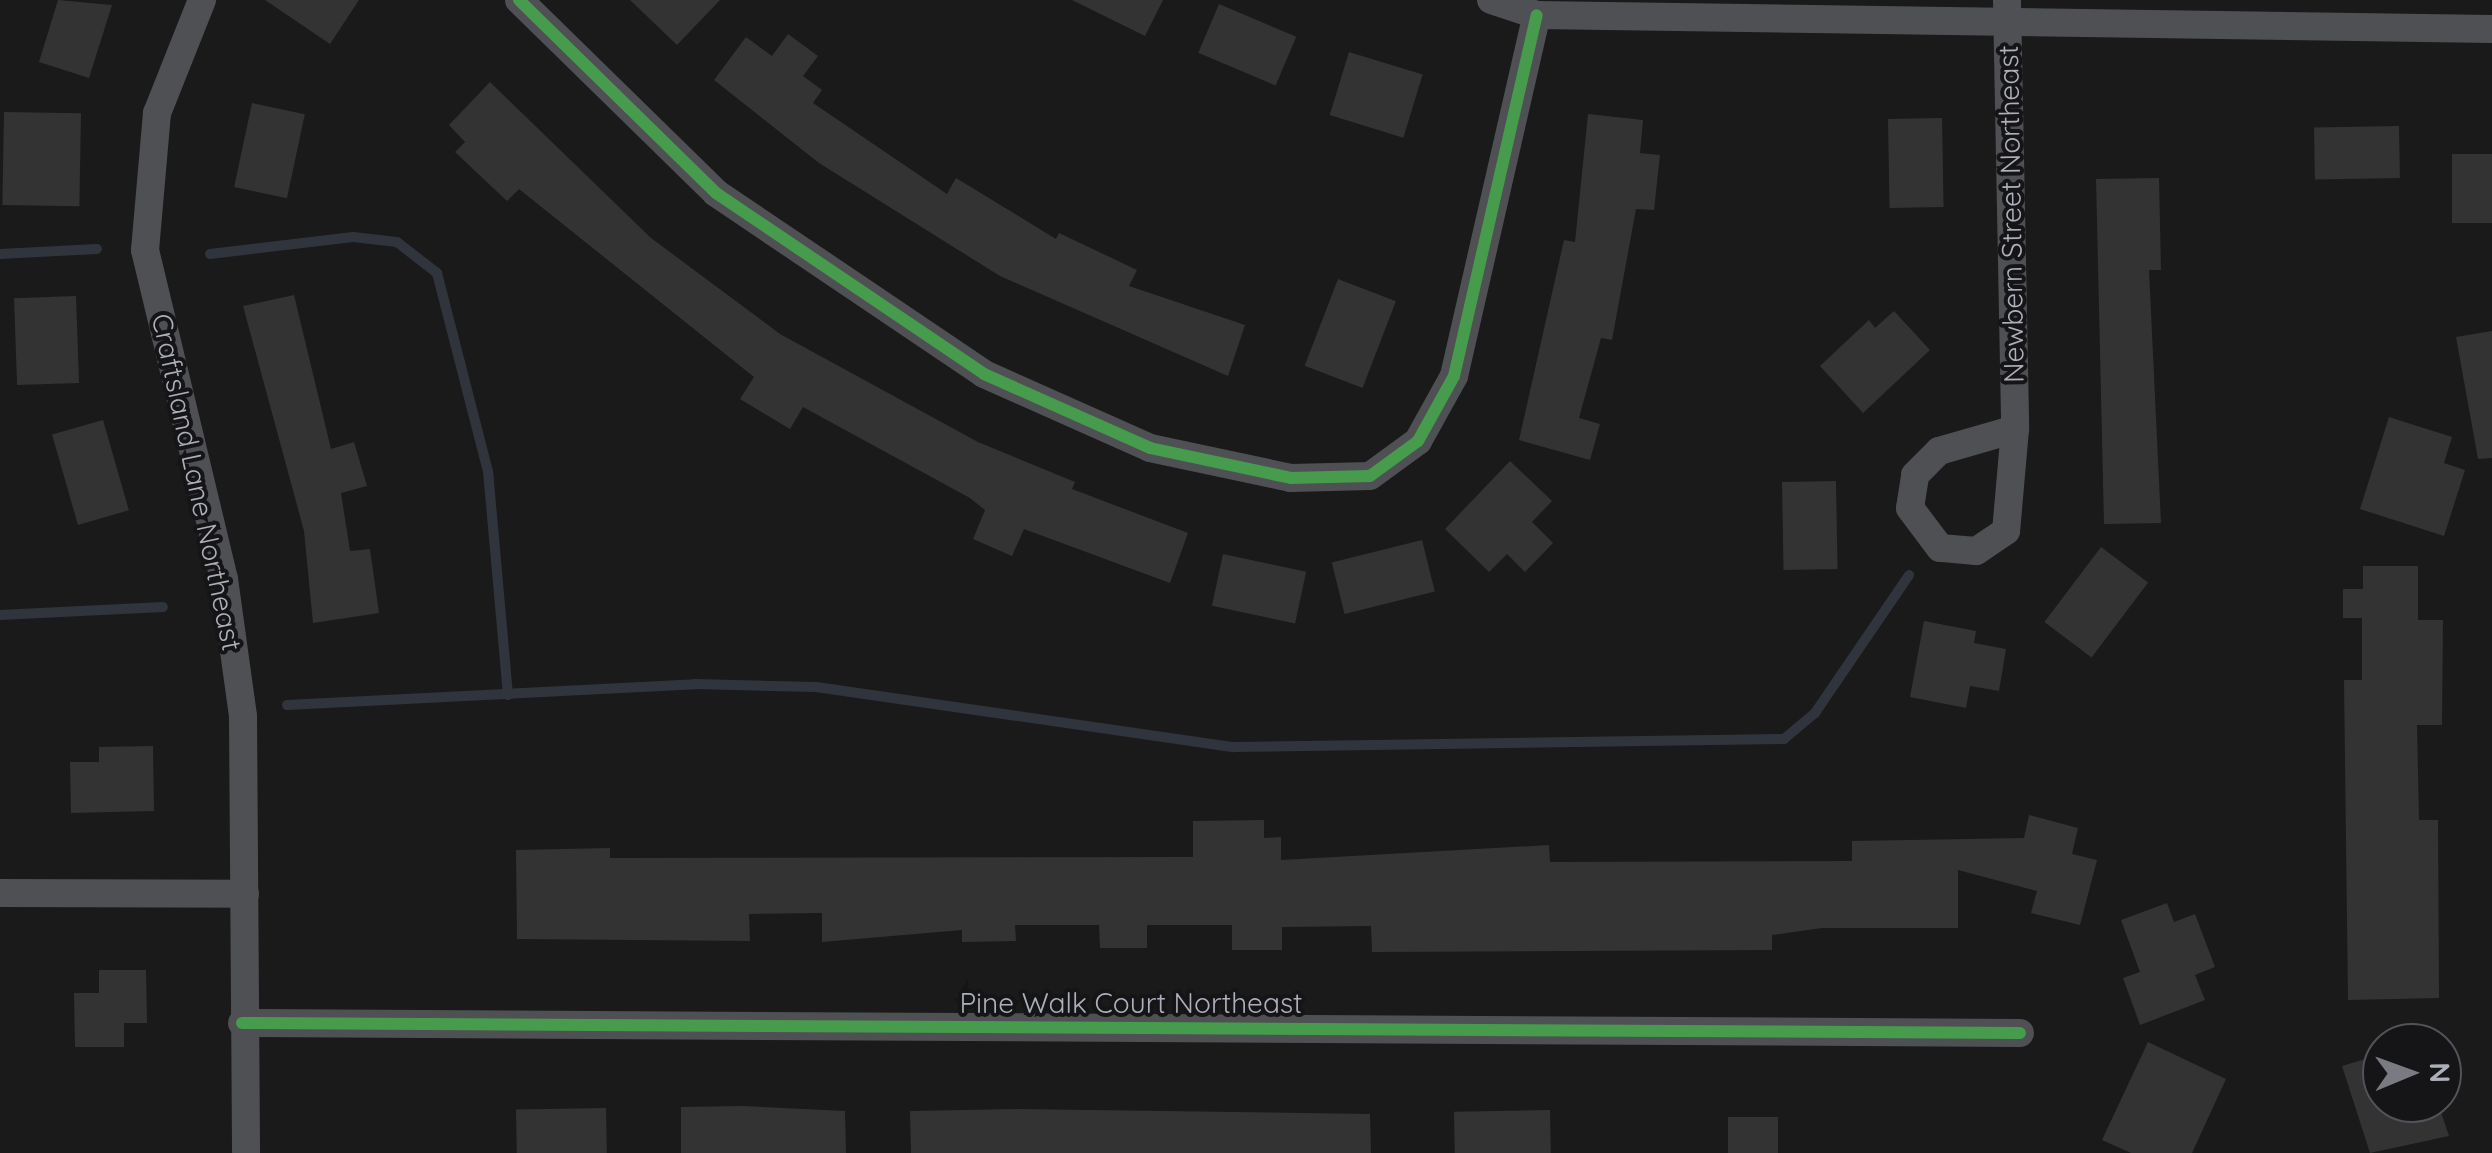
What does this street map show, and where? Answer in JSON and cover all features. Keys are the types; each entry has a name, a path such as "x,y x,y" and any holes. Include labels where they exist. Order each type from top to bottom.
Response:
{"street":[{"name":"Craftsland Lane Northeast","path":"202,0 157,113 145,250 224,579 243,716 242,1023 246,1153"},
{"path":"518,0 716,193 984,374 1150,448 1291,478 1370,476 1418,440 1454,376 1536,15"},
{"path":"1491,0 1536,15 2008,10 2492,29"},
{"name":"Newbern Street Northeast","path":"2008,10 2015,429 2006,531 1976,551 1940,548 1910,508 1915,475 1939,451 2015,429"},
{"path":"0,893 245,894"},
{"name":"Pine Walk Court Northeast","path":"242,1023 2020,1033"}],"building":[{"path":"58,0 112,5 89,78 39,62"},
{"path":"265,0 359,0 330,44"},
{"path":"630,0 720,0 677,45"},
{"path":"1072,0 1163,0 1145,36"},
{"path":"1219,4 1296,37 1276,86 1198,53"},
{"path":"788,34 818,56 803,76 822,90 813,103 947,194 956,178 1056,239 1059,233 1137,270 1129,286 1245,325 1228,376 1000,276 819,163 714,80 746,37 772,56"},
{"path":"1349,52 1423,75 1403,138 1330,115"},
{"path":"490,82 651,238 780,334 978,442 1075,482 1072,489 1188,533 1170,583 1024,529 1012,556 973,539 985,510 970,498 803,407 790,429 740,399 754,377 519,189 507,201 455,152 465,142 449,125"},
{"path":"252,103 305,114 287,198 234,187"},
{"path":"4,112 81,113 79,206 2,205"},
{"path":"1588,114 1643,120 1640,153 1660,155 1654,210 1636,209 1612,340 1601,338 1579,418 1600,424 1590,460 1519,440 1564,240 1575,242"},
{"path":"1942,118 1944,207 1890,208 1888,119"},
{"path":"2399,126 2400,178 2315,179 2314,127"},
{"path":"2452,154 2492,154 2492,223 2452,223"},
{"path":"2159,178 2161,270 2149,270 2161,523 2104,524 2096,179"},
{"path":"1338,279 1396,301 1363,388 1305,366"},
{"path":"294,295 331,449 354,442 367,486 341,493 350,551 370,549 379,613 313,623 304,531 243,306"},
{"path":"76,296 79,383 17,385 14,298"},
{"path":"1894,311 1930,350 1863,413 1820,366 1869,320 1875,328"},
{"path":"2492,331 2492,458 2478,459 2456,337"},
{"path":"2389,417 2452,437 2444,463 2465,470 2444,536 2360,509"},
{"path":"103,420 129,510 78,525 52,435"},
{"path":"1510,461 1552,501 1532,522 1553,543 1525,572 1507,554 1489,572 1445,529"},
{"path":"1836,481 1838,569 1784,570 1782,482"},
{"path":"1422,540 1435,591 1345,614 1332,562"},
{"path":"2101,547 2148,583 2092,658 2044,622"},
{"path":"1223,554 1306,572 1295,624 1212,606"},
{"path":"2363,566 2418,566 2418,620 2443,620 2442,725 2417,725 2419,820 2438,820 2439,998 2348,1000 2344,680 2362,680 2362,618 2343,618 2343,589 2363,589"},
{"path":"1924,621 1976,631 1974,643 2006,649 1999,691 1970,686 1966,708 1910,697"},
{"path":"153,746 154,811 71,813 70,762 99,762 99,747"},
{"path":"2029,815 2078,828 2072,854 2097,860 2080,925 2031,913 2037,891 1958,870 1958,928 1822,928 1772,935 1772,950 1372,952 1371,926 1282,927 1282,950 1232,950 1232,925 1147,925 1147,948 1100,948 1099,925 1015,925 1016,941 962,942 962,930 822,942 822,913 749,914 750,941 517,939 516,850 610,848 610,858 1193,857 1193,821 1264,820 1264,838 1281,837 1281,860 1549,845 1550,862 1852,861 1852,841 2024,838"},
{"path":"2167,903 2174,922 2195,914 2215,967 2195,975 2205,1000 2140,1025 2123,978 2140,972 2121,920"},
{"path":"99,970 146,970 147,1023 124,1023 124,1047 75,1047 74,993 99,993"},
{"path":"2148,1042 2226,1079 2192,1153 2131,1153 2102,1140"},
{"path":"2362,1060 2362,1123 2445,1123 2449,1136 2370,1153 2342,1066"},
{"path":"681,1107 845,1111 846,1153 681,1153"},
{"path":"606,1108 607,1153 517,1153 516,1110"},
{"path":"1550,1110 1551,1153 1455,1153 1454,1112"},
{"path":"910,1111 1370,1114 1371,1153 911,1153"},
{"path":"1728,1117 1778,1117 1778,1153 1728,1153"}],"waterway":[{"path":"210,254 353,237 397,242 437,273 488,471 508,695"},
{"path":"0,254 97,249"},
{"path":"287,705 695,684 816,687 1234,747 1784,739 1815,713 1909,575"},
{"path":"0,615 163,607"}],"cycle path":[{"path":"519,0 716,193 984,374 1150,448 1291,478 1370,476 1418,441 1454,376 1537,15"},
{"path":"242,1023 2020,1033"}]}
